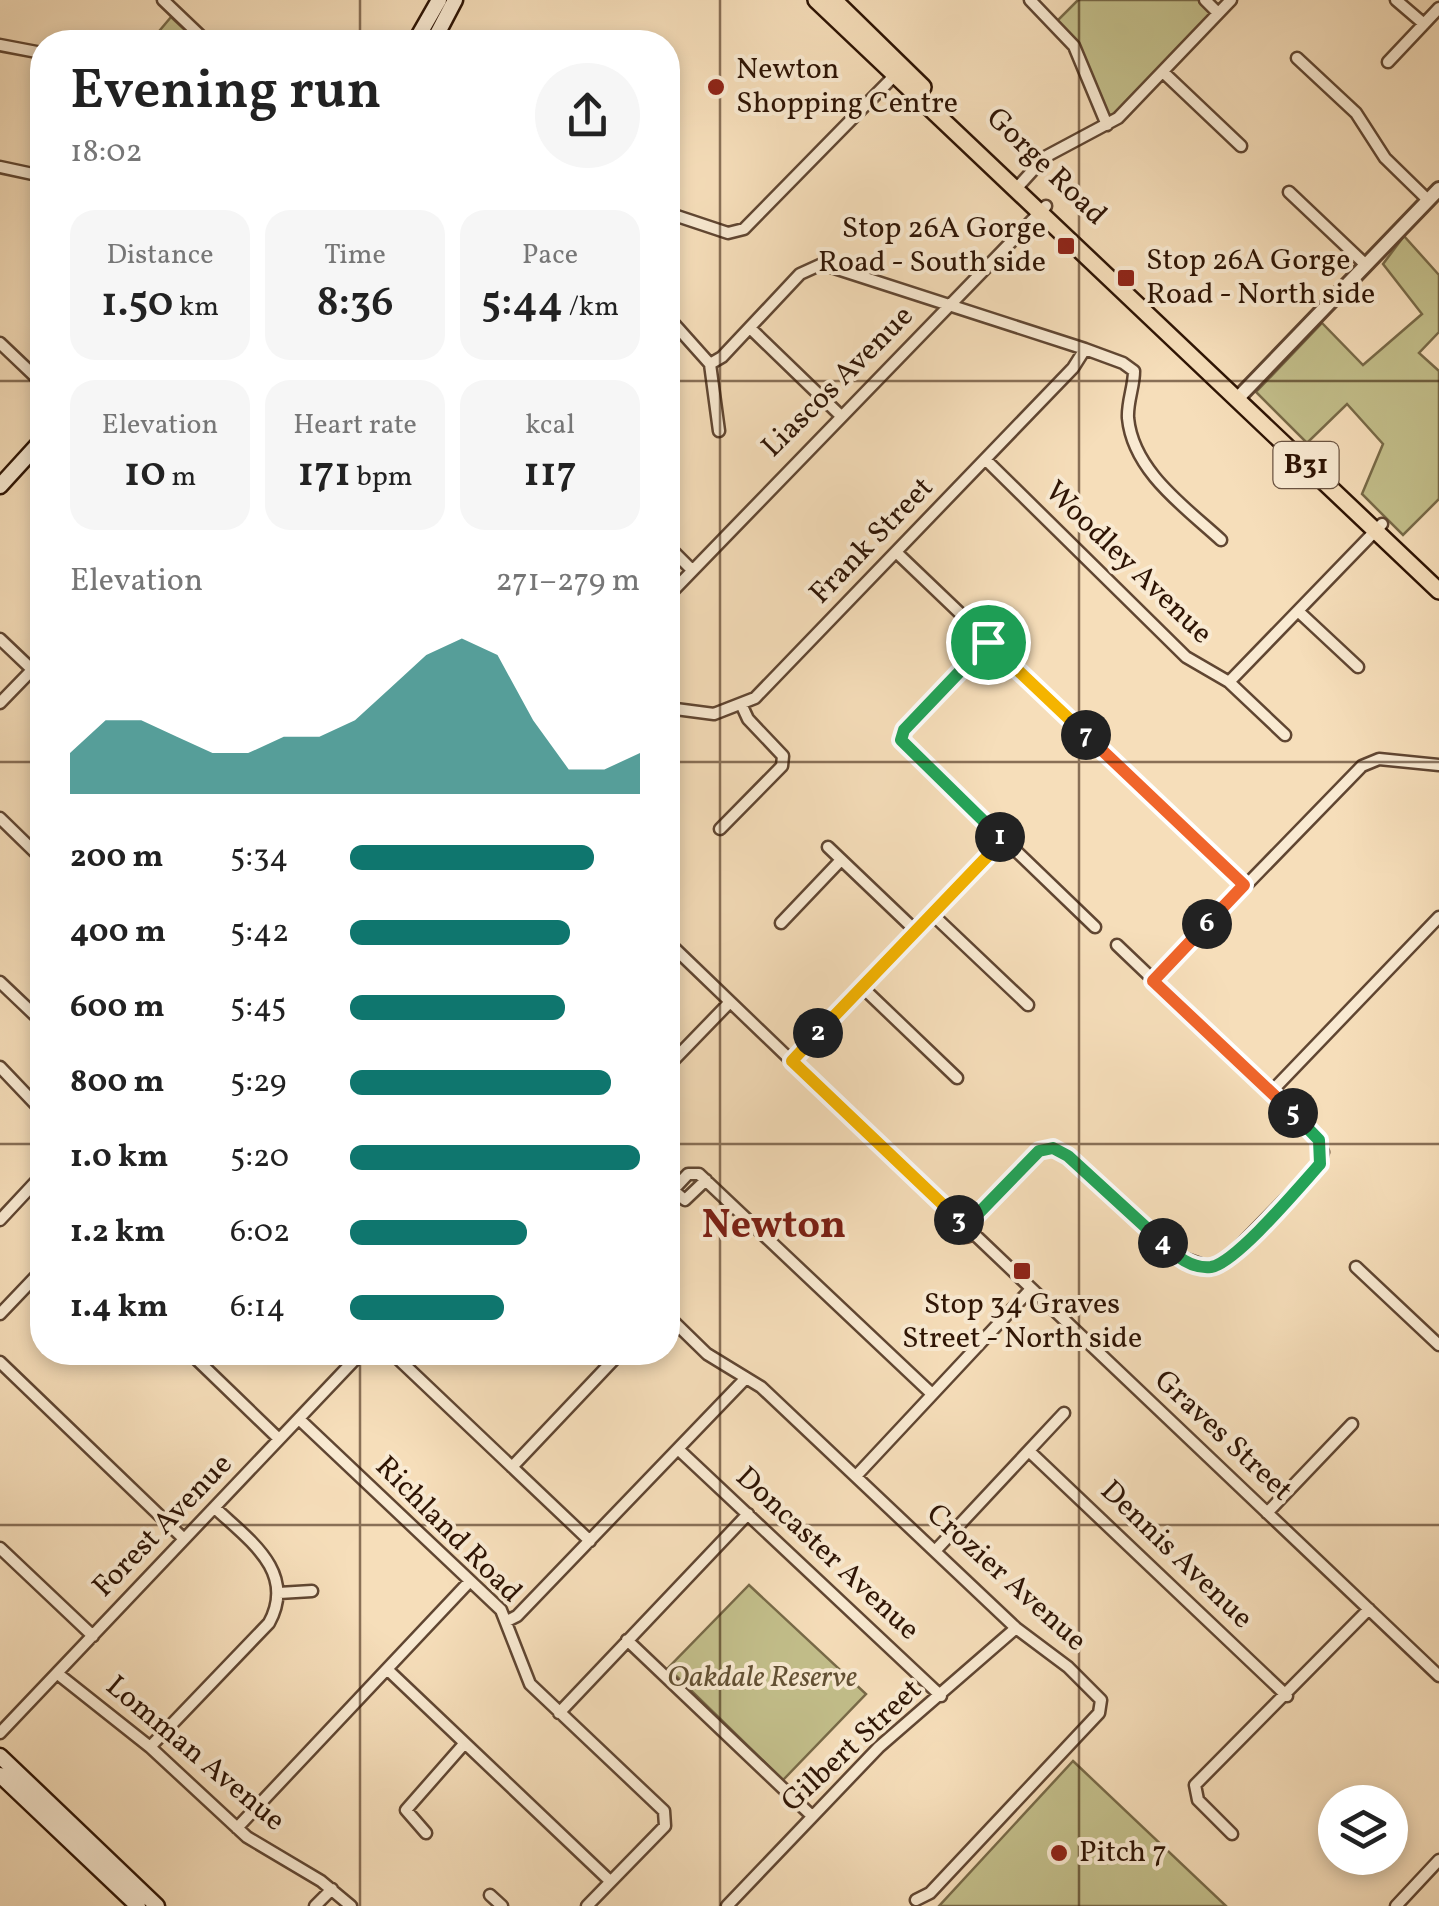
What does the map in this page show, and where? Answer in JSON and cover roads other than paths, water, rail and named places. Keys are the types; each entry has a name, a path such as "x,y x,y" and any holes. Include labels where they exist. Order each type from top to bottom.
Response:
{"main road":[{"path":"422,30 440,0"},
{"path":"439,30 455,0"},
{"name":"Gorge Road","path":"816,0 899,71 1378,528 1439,591"},
{"name":"Gorge Road","path":"834,0 899,71"},
{"path":"0,486 30,453"},
{"path":"0,498 30,467"},
{"name":"Gorge Road","path":"1378,528 1439,580"},
{"path":"0,1756 156,1906"},
{"path":"0,1775 138,1906"}],"street":[{"path":"163,0 194,30"},
{"path":"1030,0 1074,46 1108,124"},
{"path":"1205,0 1218,13"},
{"path":"1018,186 1056,149 1108,124 1230,0"},
{"path":"1396,0 1424,24"},
{"path":"1388,62 1439,8"},
{"path":"0,46 30,51"},
{"path":"1297,58 1356,114 1384,158 1428,200"},
{"path":"680,217 736,233 756,219 899,71"},
{"path":"1162,72 1241,146"},
{"path":"0,167 30,173"},
{"path":"1240,396 1439,189"},
{"path":"1289,192 1366,265"},
{"name":"Liascos Avenue","path":"680,581 1043,208"},
{"path":"710,364 814,265 828,264 1123,362 1134,376 1128,413 1140,454 1160,484 1221,540"},
{"path":"750,328 840,414"},
{"path":"680,331 710,364 719,430"},
{"path":"0,343 30,371"},
{"name":"Frank Street","path":"742,706 986,460 1073,368 1084,349"},
{"name":"Woodley Avenue","path":"986,460 1186,658 1229,682 1285,735"},
{"path":"1229,682 1378,528"},
{"path":"896,552 1244,885"},
{"path":"680,559 690,569"},
{"path":"1298,611 1358,667"},
{"path":"0,639 30,666"},
{"path":"988,642 904,730 901,740 1095,927"},
{"path":"0,703 30,672"},
{"path":"680,711 701,715 742,706 748,719 784,756 782,766 720,828"},
{"path":"1153,981 1362,766 1380,759 1439,766"},
{"path":"0,818 30,847"},
{"path":"792,1061 1003,840"},
{"path":"828,847 916,930"},
{"path":"781,924 841,860"},
{"path":"932,914 1028,1004"},
{"path":"1271,1092 1439,917"},
{"path":"972,1234 972,1220 1039,1151 1053,1148 1068,1156 1176,1255 1208,1267 1226,1260 1320,1164 1322,1145 1117,945"},
{"path":"680,954 958,1220 972,1220"},
{"path":"0,982 30,1011"},
{"path":"862,987 957,1078"},
{"path":"680,1054 730,1002"},
{"path":"0,1067 30,1098"},
{"path":"706,1180 932,1394"},
{"path":"0,1220 30,1188"},
{"name":"Graves Street","path":"958,1220 960,1235 972,1234 1439,1676"},
{"path":"1356,1266 1439,1345"},
{"path":"0,1314 30,1283"},
{"path":"857,1475 1031,1289"},
{"name":"Crozier Avenue","path":"680,1328 707,1354 746,1378 857,1475 1016,1628 1068,1667 1102,1706 930,1893 916,1900"},
{"path":"0,1362 184,1539"},
{"path":"202,1365 279,1439"},
{"name":"Forest Avenue","path":"0,1734 350,1365"},
{"path":"405,1365 590,1542"},
{"path":"512,1467 609,1365"},
{"path":"507,1621 517,1616 590,1542 746,1378"},
{"path":"935,1551 1064,1413"},
{"name":"Richland Road","path":"299,1418 470,1580 507,1621 524,1678 664,1811 665,1826 587,1906"},
{"path":"1268,1513 1352,1424"},
{"name":"Doncaster Avenue","path":"678,1449 941,1696"},
{"name":"Dennis Avenue","path":"1030,1452 1287,1696"},
{"path":"150,1747 269,1624 279,1593 270,1562 214,1508"},
{"path":"559,1712 748,1514"},
{"path":"0,1548 93,1636"},
{"path":"237,1828 470,1580"},
{"path":"279,1593 312,1591"},
{"path":"1232,1834 1198,1800 1196,1785 1369,1609"},
{"name":"Gilbert Street","path":"728,1906 880,1747 1016,1628"},
{"path":"627,1640 812,1816"},
{"path":"388,1670 610,1881"},
{"name":"Lomman Avenue","path":"58,1674 150,1747 237,1828 332,1888 351,1906"},
{"path":"426,1834 406,1810 464,1744"},
{"path":"1396,1906 1439,1860"},
{"path":"316,1906 332,1888"},
{"path":"490,1895 502,1906"}],"place":[{"name":"Newton Shopping Centre","path":"716,87"},
{"name":"Stop 26A Gorge Road - South side","path":"1066,246"},
{"name":"Stop 26A Gorge Road - North side","path":"1126,278"},
{"name":"Stop 34 Graves Street - North side","path":"1022,1271"},
{"name":"Pitch 7","path":"1059,1853"}],"district":[{"name":"Newton","path":"774,1227"}],"park label":[{"name":"Oakdale Reserve","path":"762,1678"}]}
